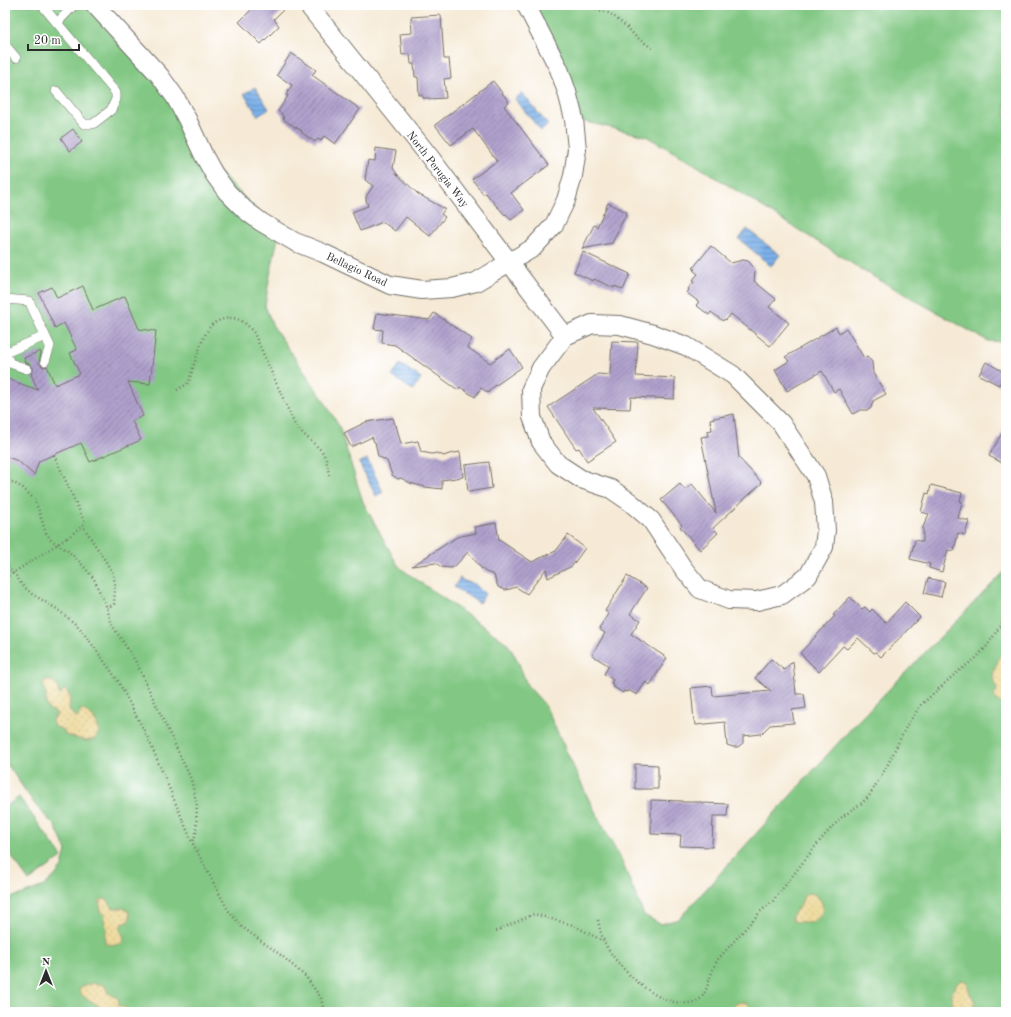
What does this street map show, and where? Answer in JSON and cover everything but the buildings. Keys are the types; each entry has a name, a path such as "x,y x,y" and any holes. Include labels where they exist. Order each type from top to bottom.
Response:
{"street":[{"name":"Bellagio Road","path":"95,5 160,76 175,96 214,174 227,192 245,210 261,222 295,242 323,253 390,285 422,290 452,288 476,282 533,248 554,225 566,200 573,176 577,149 574,119 559,69 526,5"},
{"name":"North Perugia Way","path":"308,5 429,156 565,336"},
{"path":"592,324 620,325 653,334 686,346 733,375 781,423 816,476 824,502 826,530 824,547 808,576 782,595 757,601 729,600 700,589 683,568 651,520 630,502 611,489 581,479 558,464 541,442 532,417 531,389 541,368 565,336 592,324"}],"lane":[{"path":"42,5 116,93 116,99 111,110 93,124 84,124 56,91"},
{"path":"57,23 74,5"},
{"path":"5,45 16,58"},
{"path":"5,298 28,301 50,346 45,361"},
{"path":"27,369 10,363 5,353 45,336"}],"path":[{"path":"585,5 611,14 623,23 635,36 652,48"},
{"path":"177,390 189,381 203,340 211,326 226,318 235,318 240,320 254,333 294,423 301,432 322,451 326,460 329,475"},
{"path":"54,455 84,521 83,526 113,573 115,584 114,604 107,608"},
{"path":"5,478 23,488 34,499 45,531 50,540 68,551 80,562 94,579 107,608 112,625 136,662 192,779 197,806 196,832 192,842"},
{"path":"5,578 83,526"},
{"path":"5,537 11,527"},
{"path":"5,564 22,585 32,594 57,609 79,627 118,681 148,738 192,842 228,910 242,927 282,956 306,977 321,998 324,1012"},
{"path":"598,920 601,936 613,956 628,973 651,992 665,1000 674,1002 689,1003 699,1000 706,990 715,962 761,911 773,901 832,827 842,817 862,803 869,796 887,766 907,725 921,705 955,674 980,654 1006,617"},
{"path":"496,931 534,914 573,924 604,941"}],"green space":[{"path":"5,5 95,5 160,76 204,156 279,233 265,306 273,326 323,399 339,426 363,502 397,564 403,570 507,643 518,661 527,685 545,705 588,798 622,862 644,915 660,924 679,919 857,722 1006,570 1006,1012 5,1012 5,899 44,886 62,867 66,850 55,826 36,806 5,761"},
{"path":"530,5 1006,5 1006,342 988,341 867,273 696,165 646,136 574,119"},
{"path":"19,797 62,857 29,881 5,847 5,807"}],"sand":[{"path":"1006,653 1006,701 1001,703 996,700 994,696 997,688 994,683 993,675 999,657"},
{"path":"48,680 56,685 59,694 61,694 63,690 66,690 70,697 69,710 75,717 78,717 81,709 94,718 99,732 95,739 86,741 65,735 64,730 54,726 52,721 53,717 56,717 57,714 52,710 49,710 47,707 46,694 43,686 44,681"},
{"path":"811,893 818,897 822,904 823,907 821,915 810,923 796,922 792,920 792,916 801,904 804,896"},
{"path":"106,899 113,908 124,909 130,913 128,922 122,924 121,926 124,940 120,944 106,944 105,942 105,934 107,929 104,922 105,915 101,911 99,901"},
{"path":"961,980 967,982 970,994 975,1003 968,1012 959,1012 952,1001 954,989"},
{"path":"94,983 105,986 108,993 118,998 118,1005 128,1009 128,1011 109,1012 80,993 79,989 81,987"},
{"path":"741,1002 747,1003 754,1012 730,1012 735,1005"}],"water":[{"path":"255,87 269,109 258,116 244,94"},
{"path":"522,93 548,125 541,131 515,99"},
{"path":"747,229 780,255 771,266 739,239"},
{"path":"400,364 421,378 413,390 392,376"},
{"path":"367,459 383,492 376,496 359,463"},
{"path":"460,578 464,581 475,584 485,594 479,603 454,587"}]}
